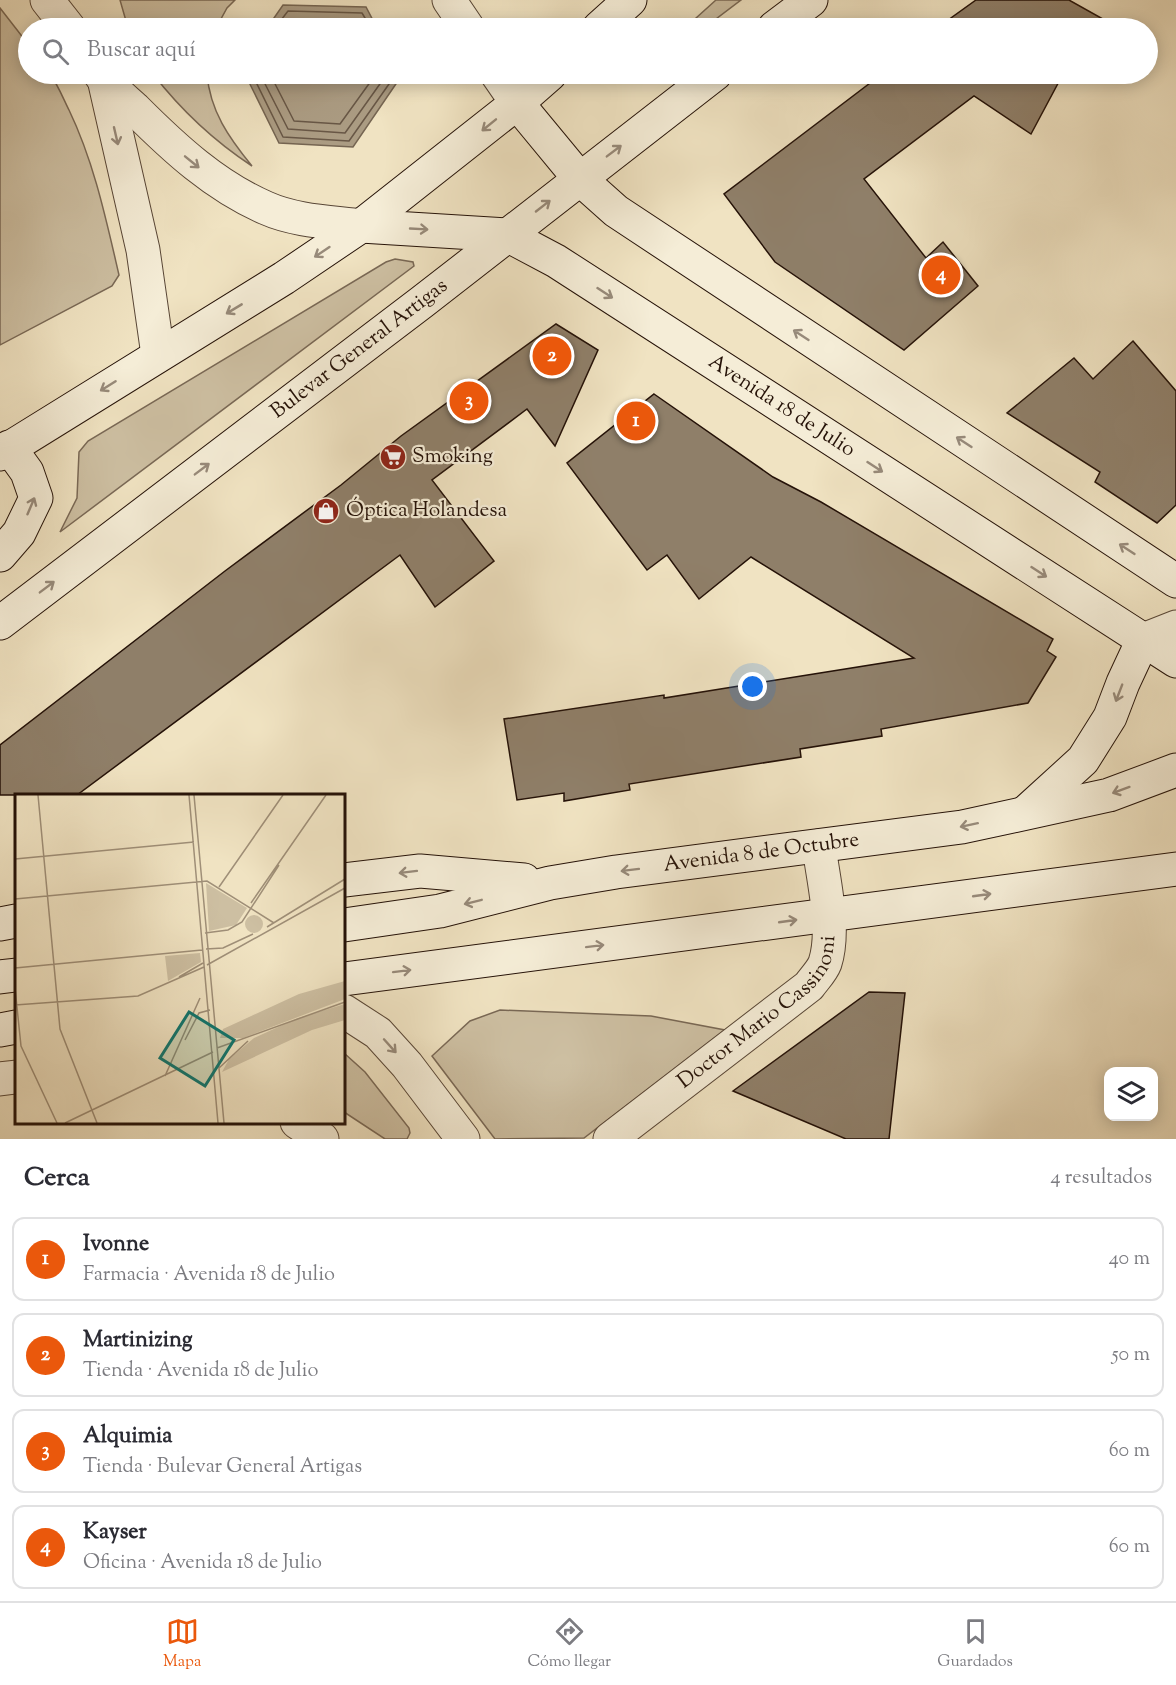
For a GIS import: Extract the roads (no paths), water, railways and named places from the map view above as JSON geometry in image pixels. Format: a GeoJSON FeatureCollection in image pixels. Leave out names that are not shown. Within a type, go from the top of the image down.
{"type":"FeatureCollection","features":[{"type":"Feature","properties":{"kind":"main road"},"geometry":{"type":"LineString","coordinates":[[449,0],[461,18]]}},
{"type":"Feature","properties":{"kind":"main road"},"geometry":{"type":"LineString","coordinates":[[610,18],[630,0]]}},
{"type":"Feature","properties":{"kind":"main road"},"geometry":{"type":"LineString","coordinates":[[787,18],[811,0]]}},
{"type":"Feature","properties":{"kind":"main road"},"geometry":{"type":"LineString","coordinates":[[103,84],[143,250],[158,355]]}},
{"type":"Feature","properties":{"kind":"main road","name":"Avenida 18 de Julio"},"geometry":{"type":"LineString","coordinates":[[109,84],[176,149],[204,171],[267,209],[297,217],[361,226],[507,235],[556,261],[1176,661]]}},
{"type":"Feature","properties":{"kind":"main road"},"geometry":{"type":"LineString","coordinates":[[504,84],[579,178],[616,212],[1176,581]]}},
{"type":"Feature","properties":{"kind":"main road"},"geometry":{"type":"LineString","coordinates":[[0,555],[19,533],[36,498],[27,472],[3,446],[284,278],[361,226],[539,84]]}},
{"type":"Feature","properties":{"kind":"main road","name":"Bulevar General Artigas"},"geometry":{"type":"LineString","coordinates":[[0,622],[403,317],[702,84]]}},
{"type":"Feature","properties":{"kind":"main road"},"geometry":{"type":"LineString","coordinates":[[1026,812],[1083,760],[1110,717],[1143,640],[1176,627]]}},
{"type":"Feature","properties":{"kind":"main road","name":"Avenida 8 de Octubre"},"geometry":{"type":"LineString","coordinates":[[345,925],[440,911],[550,883],[616,872],[962,827],[1109,795],[1176,770]]}},
{"type":"Feature","properties":{"kind":"main road","name":"Doctor Mario Cassinoni"},"geometry":{"type":"LineString","coordinates":[[610,1139],[809,986],[824,965],[829,943],[828,916],[819,846]]}},
{"type":"Feature","properties":{"kind":"main road"},"geometry":{"type":"LineString","coordinates":[[345,979],[1176,869]]}},
{"type":"Feature","properties":{"kind":"main road"},"geometry":{"type":"LineString","coordinates":[[345,880],[420,871],[550,883]]}},
{"type":"Feature","properties":{"kind":"main road"},"geometry":{"type":"LineString","coordinates":[[0,924],[15,921]]}},
{"type":"Feature","properties":{"kind":"main road"},"geometry":{"type":"LineString","coordinates":[[0,977],[15,975]]}},
{"type":"Feature","properties":{"kind":"main road"},"geometry":{"type":"LineString","coordinates":[[345,1012],[378,1033],[407,1065],[463,1139]]}},
{"type":"Feature","properties":{"kind":"main road"},"geometry":{"type":"LineString","coordinates":[[0,1030],[15,1027]]}},
{"type":"Feature","properties":{"kind":"main road"},"geometry":{"type":"LineString","coordinates":[[0,1079],[15,1077]]}},
{"type":"Feature","properties":{"kind":"main road"},"geometry":{"type":"LineString","coordinates":[[300,1124],[322,1139]]}},
{"type":"Feature","properties":{"kind":"water"},"geometry":{"type":"Polygon","coordinates":[[[283,5],[366,7],[372,18],[274,18],[283,5]]]}},
{"type":"Feature","properties":{"kind":"water"},"geometry":{"type":"Polygon","coordinates":[[[250,84],[396,84],[353,147],[279,143],[250,84]]]}},
{"type":"Feature","properties":{"kind":"place","name":"Kayser"},"geometry":{"type":"Point","coordinates":[941,275]}},
{"type":"Feature","properties":{"kind":"place","name":"Martinizing"},"geometry":{"type":"Point","coordinates":[552,356]}},
{"type":"Feature","properties":{"kind":"place","name":"Alquimia"},"geometry":{"type":"Point","coordinates":[469,401]}},
{"type":"Feature","properties":{"kind":"place","name":"Ivonne"},"geometry":{"type":"Point","coordinates":[636,421]}},
{"type":"Feature","properties":{"kind":"place","name":"Smoking"},"geometry":{"type":"Point","coordinates":[393,457]}},
{"type":"Feature","properties":{"kind":"place","name":"Óptica Holandesa"},"geometry":{"type":"Point","coordinates":[326,511]}}]}
